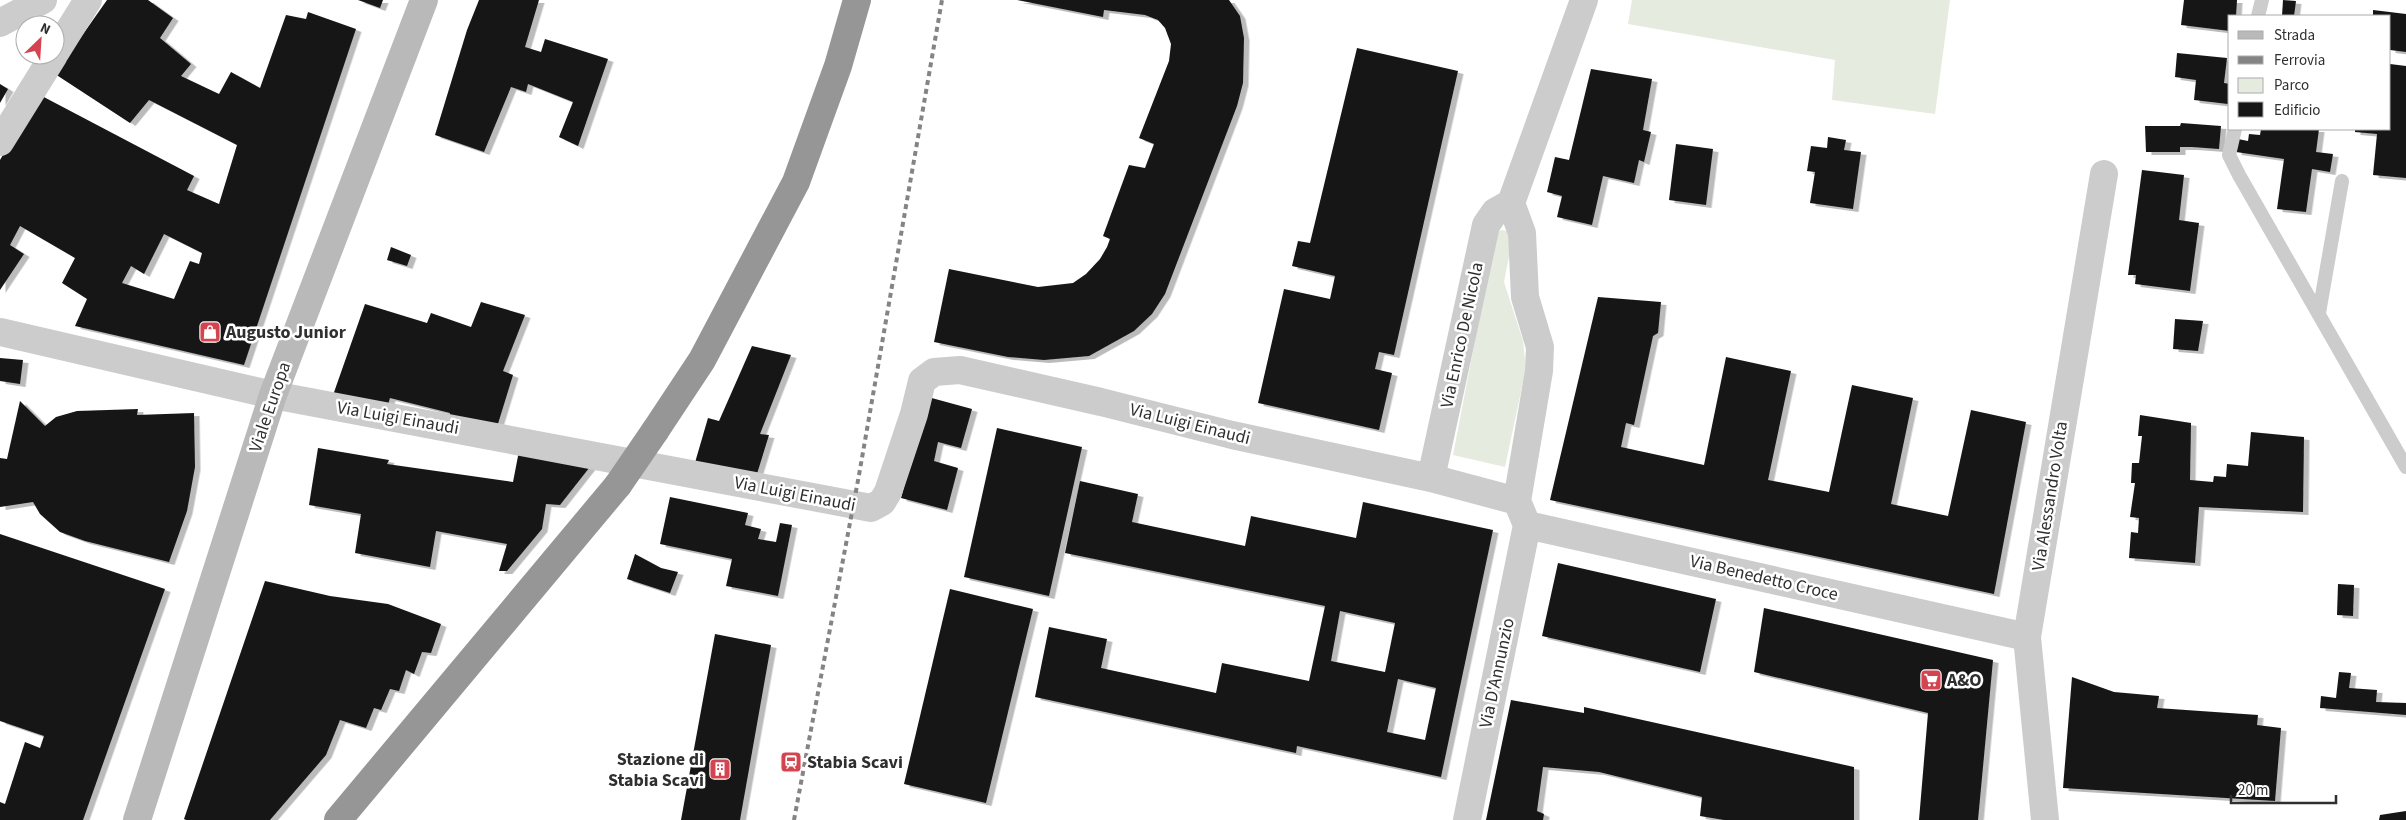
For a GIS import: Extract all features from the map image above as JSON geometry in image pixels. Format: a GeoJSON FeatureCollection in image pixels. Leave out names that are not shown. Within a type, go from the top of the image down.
{"type":"FeatureCollection","features":[{"type":"Feature","properties":{"kind":"highway"},"geometry":{"type":"LineString","coordinates":[[338,820],[618,485],[702,360],[796,182],[838,66],[857,0]]}},
{"type":"Feature","properties":{"kind":"main road","name":"Viale Europa"},"geometry":{"type":"LineString","coordinates":[[136,820],[273,395],[424,0]]}},
{"type":"Feature","properties":{"kind":"street"},"geometry":{"type":"LineString","coordinates":[[0,23],[43,0]]}},
{"type":"Feature","properties":{"kind":"street"},"geometry":{"type":"LineString","coordinates":[[65,37],[88,0]]}},
{"type":"Feature","properties":{"kind":"street"},"geometry":{"type":"LineString","coordinates":[[1522,513],[1539,371],[1540,347],[1525,297],[1522,233],[1510,203],[1584,0]]}},
{"type":"Feature","properties":{"kind":"street"},"geometry":{"type":"LineString","coordinates":[[0,142],[47,65]]}},
{"type":"Feature","properties":{"kind":"street","name":"Via Alessandro Volta"},"geometry":{"type":"LineString","coordinates":[[2045,820],[2027,637],[2104,174]]}},
{"type":"Feature","properties":{"kind":"street","name":"Via Enrico De Nicola"},"geometry":{"type":"LineString","coordinates":[[1431,478],[1486,225],[1495,212],[1510,203]]}},
{"type":"Feature","properties":{"kind":"street"},"geometry":{"type":"LineString","coordinates":[[0,332],[273,395]]}},
{"type":"Feature","properties":{"kind":"street","name":"Via Luigi Einaudi"},"geometry":{"type":"LineString","coordinates":[[273,395],[871,508],[882,502],[888,492],[914,414],[922,381],[934,372],[960,370],[1101,402],[1232,435],[1431,478]]}},
{"type":"Feature","properties":{"kind":"street","name":"Via Benedetto Croce"},"geometry":{"type":"LineString","coordinates":[[1431,478],[1522,513],[2027,637]]}},
{"type":"Feature","properties":{"kind":"street","name":"Via D'Annunzio"},"geometry":{"type":"LineString","coordinates":[[1467,820],[1522,513]]}},
{"type":"Feature","properties":{"kind":"lane"},"geometry":{"type":"LineString","coordinates":[[2258,15],[2262,0]]}},
{"type":"Feature","properties":{"kind":"lane"},"geometry":{"type":"LineString","coordinates":[[2234,130],[2229,155],[2406,467]]}},
{"type":"Feature","properties":{"kind":"lane"},"geometry":{"type":"LineString","coordinates":[[2319,313],[2342,181]]}},
{"type":"Feature","properties":{"kind":"green space"},"geometry":{"type":"Polygon","coordinates":[[[1632,0],[1950,0],[1935,114],[1832,100],[1835,60],[1628,24],[1632,0]]]}},
{"type":"Feature","properties":{"kind":"green space"},"geometry":{"type":"Polygon","coordinates":[[[1501,230],[1510,231],[1513,236],[1504,282],[1523,341],[1526,368],[1505,467],[1453,455],[1496,232],[1501,230]]]}},
{"type":"Feature","properties":{"kind":"building"},"geometry":{"type":"Polygon","coordinates":[[[107,0],[148,0],[173,18],[160,38],[191,64],[181,76],[219,94],[231,72],[260,88],[286,15],[306,19],[308,12],[356,29],[244,365],[75,326],[87,299],[62,283],[75,258],[20,226],[10,245],[24,254],[0,290],[0,160],[38,94],[194,176],[187,190],[219,204],[237,145],[149,100],[130,123],[55,74],[61,65],[65,65],[65,60],[107,0]],[[164,234],[144,274],[131,266],[122,283],[174,299],[190,261],[199,264],[202,253],[164,234]]]}},
{"type":"Feature","properties":{"kind":"building"},"geometry":{"type":"Polygon","coordinates":[[[358,0],[383,0],[380,8],[358,0]]]}},
{"type":"Feature","properties":{"kind":"building"},"geometry":{"type":"Polygon","coordinates":[[[479,0],[539,0],[525,47],[541,52],[545,39],[608,59],[578,146],[559,137],[573,102],[528,84],[526,92],[511,87],[484,152],[435,135],[467,30],[479,0]]]}},
{"type":"Feature","properties":{"kind":"building"},"geometry":{"type":"Polygon","coordinates":[[[1017,0],[1229,0],[1240,16],[1244,38],[1243,83],[1237,106],[1165,294],[1152,314],[1134,331],[1089,356],[1044,360],[1008,357],[934,342],[949,269],[1038,287],[1073,283],[1086,274],[1100,259],[1107,247],[1110,239],[1103,236],[1129,165],[1145,168],[1154,144],[1139,138],[1169,61],[1171,44],[1165,28],[1158,20],[1145,15],[1104,10],[1103,17],[1017,0]]]}},
{"type":"Feature","properties":{"kind":"building"},"geometry":{"type":"Polygon","coordinates":[[[2184,0],[2237,0],[2236,15],[2228,15],[2228,31],[2181,25],[2184,0]]]}},
{"type":"Feature","properties":{"kind":"building"},"geometry":{"type":"Polygon","coordinates":[[[2283,0],[2296,1],[2294,15],[2282,15],[2283,0]]]}},
{"type":"Feature","properties":{"kind":"building"},"geometry":{"type":"Polygon","coordinates":[[[2373,10],[2406,14],[2406,52],[2391,50],[2391,15],[2373,15],[2373,10]]]}},
{"type":"Feature","properties":{"kind":"building"},"geometry":{"type":"Polygon","coordinates":[[[1357,48],[1458,71],[1394,355],[1379,352],[1375,369],[1392,373],[1379,430],[1258,403],[1284,289],[1330,299],[1335,276],[1292,266],[1298,241],[1310,243],[1357,48]]]}},
{"type":"Feature","properties":{"kind":"building"},"geometry":{"type":"Polygon","coordinates":[[[2177,53],[2227,58],[2224,83],[2228,84],[2228,104],[2194,100],[2196,80],[2175,77],[2177,53]]]}},
{"type":"Feature","properties":{"kind":"building"},"geometry":{"type":"Polygon","coordinates":[[[2391,64],[2406,66],[2406,178],[2373,175],[2377,134],[2355,132],[2355,130],[2391,130],[2391,64]]]}},
{"type":"Feature","properties":{"kind":"building"},"geometry":{"type":"Polygon","coordinates":[[[1591,69],[1652,79],[1643,130],[1651,132],[1644,162],[1639,160],[1634,183],[1603,176],[1592,225],[1557,217],[1562,196],[1547,192],[1555,157],[1569,160],[1591,69]]]}},
{"type":"Feature","properties":{"kind":"building"},"geometry":{"type":"Polygon","coordinates":[[[0,84],[8,89],[0,103],[0,84]]]}},
{"type":"Feature","properties":{"kind":"building"},"geometry":{"type":"Polygon","coordinates":[[[2181,123],[2221,126],[2219,149],[2180,147],[2180,152],[2146,152],[2145,126],[2180,126],[2181,123]]]}},
{"type":"Feature","properties":{"kind":"building"},"geometry":{"type":"Polygon","coordinates":[[[2261,130],[2319,130],[2316,152],[2333,154],[2330,172],[2312,169],[2306,212],[2277,209],[2284,159],[2236,152],[2238,139],[2248,141],[2249,134],[2260,135],[2261,130]]]}},
{"type":"Feature","properties":{"kind":"building"},"geometry":{"type":"Polygon","coordinates":[[[1828,137],[1846,140],[1844,150],[1861,152],[1853,209],[1810,203],[1815,172],[1807,171],[1811,146],[1827,148],[1828,137]]]}},
{"type":"Feature","properties":{"kind":"building"},"geometry":{"type":"Polygon","coordinates":[[[1676,144],[1713,149],[1706,205],[1669,200],[1676,144]]]}},
{"type":"Feature","properties":{"kind":"building"},"geometry":{"type":"Polygon","coordinates":[[[2142,170],[2184,175],[2179,220],[2199,223],[2190,291],[2135,284],[2136,275],[2128,275],[2142,170]]]}},
{"type":"Feature","properties":{"kind":"building"},"geometry":{"type":"Polygon","coordinates":[[[391,247],[411,255],[407,266],[387,260],[391,247]]]}},
{"type":"Feature","properties":{"kind":"building"},"geometry":{"type":"Polygon","coordinates":[[[1598,297],[1661,302],[1658,333],[1653,336],[1634,425],[1626,423],[1621,447],[1704,465],[1726,357],[1791,371],[1768,480],[1829,492],[1852,385],[1913,398],[1891,504],[1948,516],[1971,410],[2026,422],[1994,594],[1550,500],[1598,297]]]}},
{"type":"Feature","properties":{"kind":"building"},"geometry":{"type":"Polygon","coordinates":[[[481,302],[525,315],[503,371],[513,375],[497,427],[449,419],[450,413],[390,398],[387,408],[332,398],[365,304],[427,323],[431,313],[471,327],[481,302]]]}},
{"type":"Feature","properties":{"kind":"building"},"geometry":{"type":"Polygon","coordinates":[[[2175,319],[2203,321],[2198,351],[2173,349],[2175,319]]]}},
{"type":"Feature","properties":{"kind":"building"},"geometry":{"type":"Polygon","coordinates":[[[752,346],[791,355],[760,434],[769,435],[756,477],[694,466],[708,418],[719,421],[752,346]]]}},
{"type":"Feature","properties":{"kind":"building"},"geometry":{"type":"Polygon","coordinates":[[[0,358],[23,360],[20,384],[0,381],[0,358]]]}},
{"type":"Feature","properties":{"kind":"building"},"geometry":{"type":"Polygon","coordinates":[[[928,397],[972,409],[961,448],[938,442],[934,461],[958,468],[947,510],[901,498],[928,397]]]}},
{"type":"Feature","properties":{"kind":"building"},"geometry":{"type":"Polygon","coordinates":[[[20,401],[45,426],[56,417],[77,411],[138,409],[137,415],[194,413],[195,467],[187,511],[169,562],[85,541],[60,532],[40,514],[33,502],[0,507],[0,458],[7,459],[20,401]]]}},
{"type":"Feature","properties":{"kind":"building"},"geometry":{"type":"Polygon","coordinates":[[[2140,415],[2191,423],[2190,480],[2213,482],[2214,476],[2226,477],[2227,464],[2248,466],[2251,432],[2304,437],[2303,512],[2199,507],[2195,563],[2129,558],[2131,532],[2138,533],[2139,518],[2130,517],[2135,483],[2131,483],[2132,463],[2139,463],[2142,436],[2138,436],[2140,415]]]}},
{"type":"Feature","properties":{"kind":"building"},"geometry":{"type":"Polygon","coordinates":[[[997,428],[1082,447],[1049,596],[964,577],[997,428]]]}},
{"type":"Feature","properties":{"kind":"building"},"geometry":{"type":"Polygon","coordinates":[[[318,448],[389,460],[387,464],[513,482],[519,451],[593,463],[560,505],[546,504],[542,529],[507,571],[499,571],[507,544],[436,531],[430,567],[355,553],[361,514],[309,505],[318,448]]]}},
{"type":"Feature","properties":{"kind":"building"},"geometry":{"type":"Polygon","coordinates":[[[1080,481],[1138,494],[1132,522],[1245,546],[1251,516],[1356,538],[1363,502],[1493,530],[1441,777],[1297,746],[1296,753],[1035,697],[1049,627],[1107,639],[1101,668],[1216,693],[1222,663],[1309,681],[1325,606],[1065,553],[1080,481]],[[1340,611],[1331,661],[1385,672],[1395,623],[1340,611]],[[1398,679],[1387,732],[1425,740],[1436,688],[1398,679]]]}},
{"type":"Feature","properties":{"kind":"building"},"geometry":{"type":"Polygon","coordinates":[[[670,497],[748,513],[745,525],[761,529],[758,539],[776,542],[780,523],[792,525],[778,596],[726,586],[732,559],[660,544],[670,497]]]}},
{"type":"Feature","properties":{"kind":"building"},"geometry":{"type":"Polygon","coordinates":[[[0,534],[165,589],[83,820],[0,820],[0,802],[5,804],[25,742],[40,748],[44,736],[0,721],[0,534]]]}},
{"type":"Feature","properties":{"kind":"building"},"geometry":{"type":"Polygon","coordinates":[[[635,554],[661,568],[678,572],[670,593],[627,579],[635,554]]]}},
{"type":"Feature","properties":{"kind":"building"},"geometry":{"type":"Polygon","coordinates":[[[1558,563],[1716,599],[1700,672],[1542,636],[1558,563]]]}},
{"type":"Feature","properties":{"kind":"building"},"geometry":{"type":"Polygon","coordinates":[[[265,581],[330,596],[388,604],[441,624],[431,653],[422,652],[414,674],[406,670],[399,691],[390,689],[381,710],[374,708],[366,728],[340,720],[326,755],[270,820],[186,820],[184,819],[265,581]]]}},
{"type":"Feature","properties":{"kind":"building"},"geometry":{"type":"Polygon","coordinates":[[[2338,584],[2354,585],[2353,616],[2337,615],[2338,584]]]}},
{"type":"Feature","properties":{"kind":"building"},"geometry":{"type":"Polygon","coordinates":[[[950,589],[1033,609],[986,803],[904,784],[950,589]]]}},
{"type":"Feature","properties":{"kind":"building"},"geometry":{"type":"Polygon","coordinates":[[[1764,608],[1993,660],[1978,820],[1919,820],[1928,713],[1754,672],[1764,608]]]}},
{"type":"Feature","properties":{"kind":"building","name":"Stazione di Stabia Scavi"},"geometry":{"type":"Polygon","coordinates":[[[715,634],[771,645],[740,820],[681,820],[715,634]]]}},
{"type":"Feature","properties":{"kind":"building"},"geometry":{"type":"Polygon","coordinates":[[[2339,672],[2351,673],[2349,688],[2377,690],[2376,702],[2406,703],[2406,715],[2320,708],[2321,696],[2336,698],[2339,672]]]}},
{"type":"Feature","properties":{"kind":"building"},"geometry":{"type":"Polygon","coordinates":[[[2072,677],[2114,692],[2159,696],[2157,708],[2258,715],[2257,725],[2281,728],[2275,801],[2063,788],[2072,677]]]}},
{"type":"Feature","properties":{"kind":"building"},"geometry":{"type":"Polygon","coordinates":[[[1511,700],[1584,713],[1584,707],[1854,767],[1854,820],[1724,820],[1700,816],[1702,797],[1599,772],[1543,767],[1537,811],[1544,814],[1543,820],[1486,820],[1511,700]]]}},
{"type":"Feature","properties":{"kind":"building"},"geometry":{"type":"Polygon","coordinates":[[[2406,811],[2406,820],[2379,820],[2380,815],[2406,811]]]}},
{"type":"Feature","properties":{"kind":"railway"},"geometry":{"type":"LineString","coordinates":[[794,820],[859,475],[942,0]]}},
{"type":"Feature","properties":{"kind":"place","name":"Augusto Junior"},"geometry":{"type":"Point","coordinates":[210,332]}},
{"type":"Feature","properties":{"kind":"place","name":"A&O"},"geometry":{"type":"Point","coordinates":[1931,680]}},
{"type":"Feature","properties":{"kind":"place","name":"Stabia Scavi"},"geometry":{"type":"Point","coordinates":[791,762]}},
{"type":"Feature","properties":{"kind":"place","name":"Stazione di Stabia Scavi"},"geometry":{"type":"Point","coordinates":[720,769]}}]}
